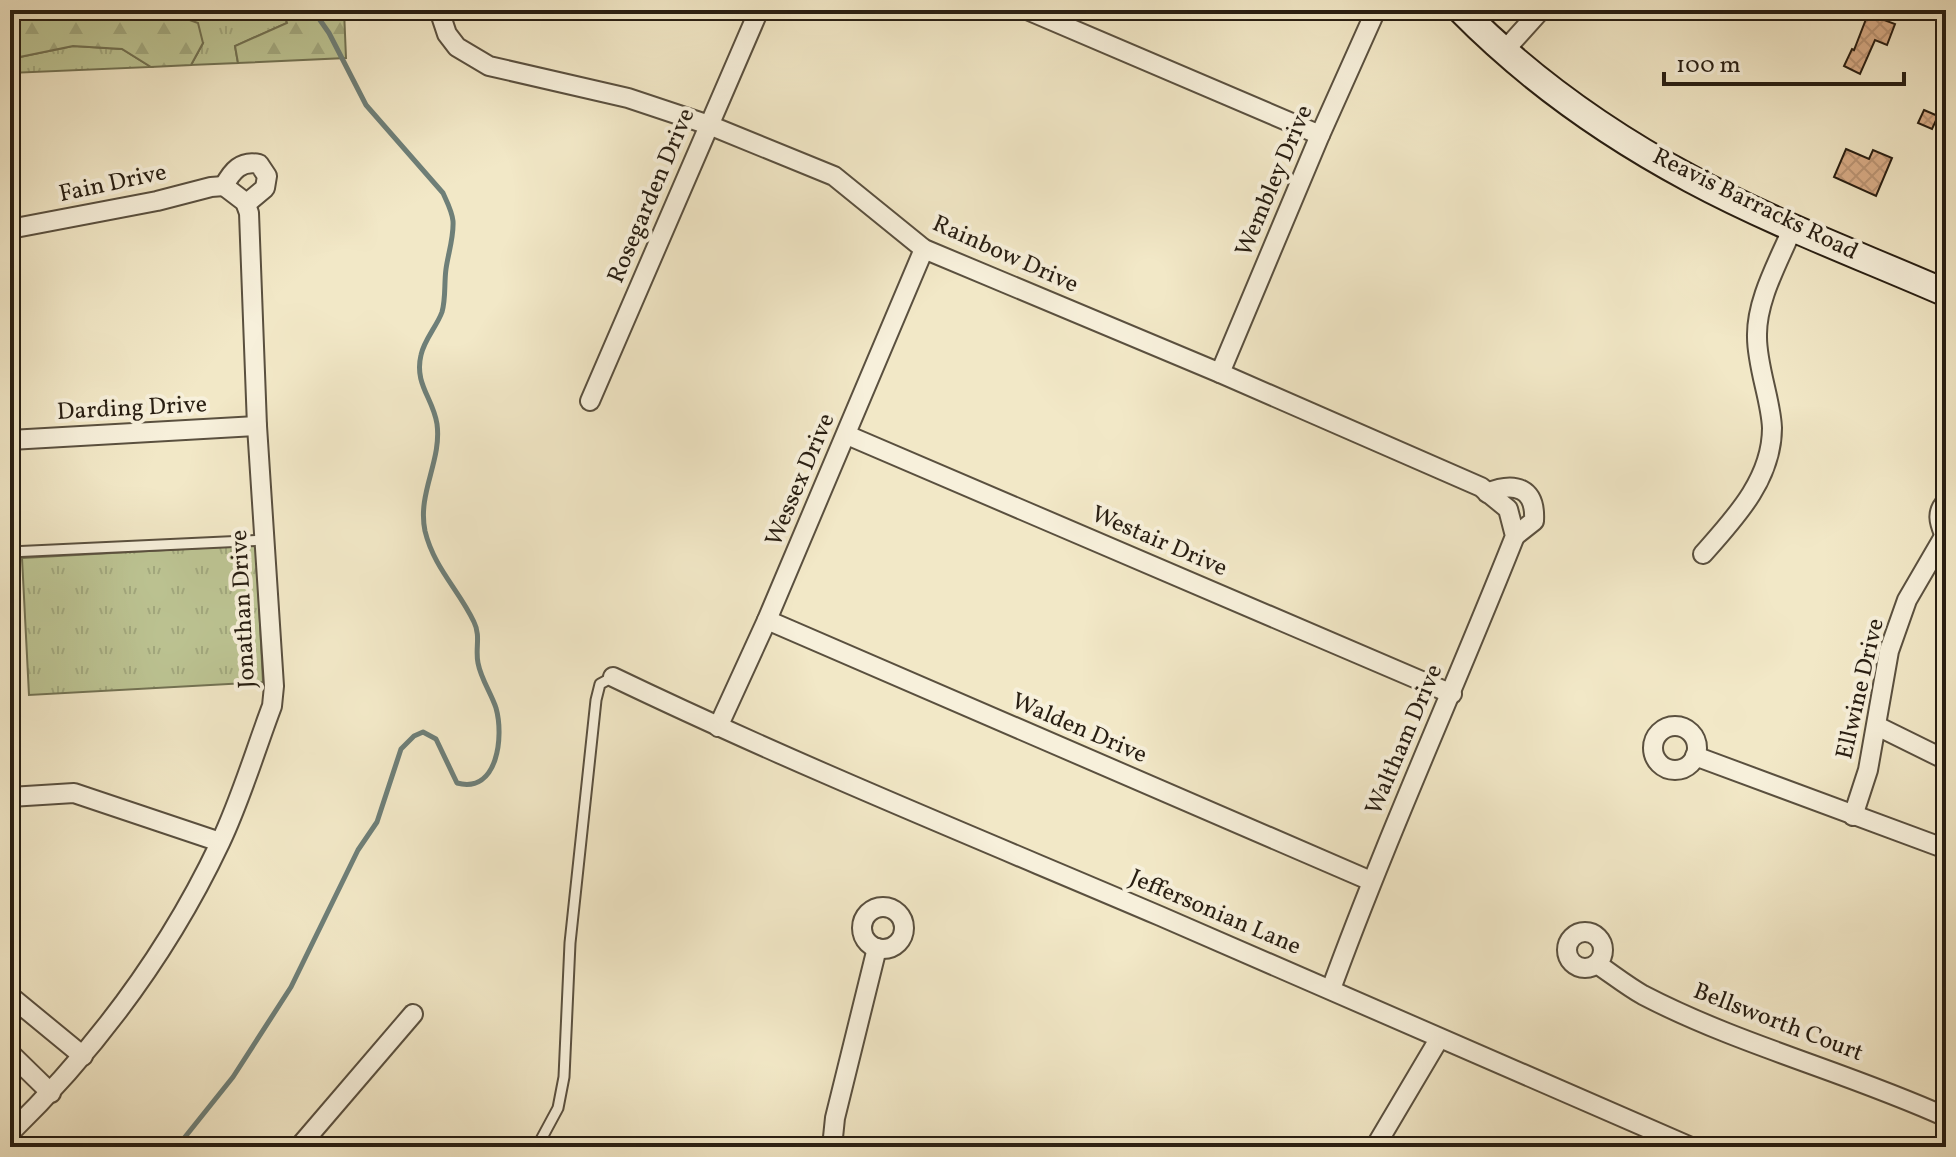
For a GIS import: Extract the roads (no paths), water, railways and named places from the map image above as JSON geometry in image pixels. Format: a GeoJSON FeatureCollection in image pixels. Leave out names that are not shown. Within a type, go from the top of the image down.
{"type":"FeatureCollection","features":[{"type":"Feature","properties":{"kind":"main road","name":"Reavis Barracks Road"},"geometry":{"type":"LineString","coordinates":[[1461,10],[1504,51],[1573,105],[1644,152],[1732,200],[1946,293]]}},
{"type":"Feature","properties":{"kind":"street","name":"Rainbow Drive"},"geometry":{"type":"LineString","coordinates":[[439,10],[447,34],[457,47],[489,66],[628,98],[709,125],[834,176],[924,249],[1481,487],[1487,493],[1508,509],[1515,536],[1534,521],[1529,497],[1517,487],[1500,487],[1487,493]]}},
{"type":"Feature","properties":{"kind":"street","name":"Rosegarden Drive"},"geometry":{"type":"LineString","coordinates":[[590,401],[759,10]]}},
{"type":"Feature","properties":{"kind":"street"},"geometry":{"type":"LineString","coordinates":[[1027,10],[1320,135]]}},
{"type":"Feature","properties":{"kind":"street","name":"Wembley Drive"},"geometry":{"type":"LineString","coordinates":[[1220,373],[1376,10]]}},
{"type":"Feature","properties":{"kind":"street"},"geometry":{"type":"LineString","coordinates":[[1504,51],[1541,10]]}},
{"type":"Feature","properties":{"kind":"street"},"geometry":{"type":"LineString","coordinates":[[251,162],[259,164],[267,176],[265,188],[246,204],[224,186],[238,166],[251,162]]}},
{"type":"Feature","properties":{"kind":"street","name":"Fain Drive"},"geometry":{"type":"LineString","coordinates":[[10,229],[224,186]]}},
{"type":"Feature","properties":{"kind":"street","name":"Jonathan Drive"},"geometry":{"type":"LineString","coordinates":[[10,1133],[51,1093],[119,1014],[161,949],[220,842],[272,706],[274,686],[257,426],[249,213],[246,204]]}},
{"type":"Feature","properties":{"kind":"street"},"geometry":{"type":"LineString","coordinates":[[1703,554],[1739,514],[1765,464],[1772,428],[1761,373],[1758,324],[1764,298],[1793,227]]}},
{"type":"Feature","properties":{"kind":"street","name":"Wessex Drive"},"geometry":{"type":"LineString","coordinates":[[718,727],[847,435],[924,249]]}},
{"type":"Feature","properties":{"kind":"street","name":"Darding Drive"},"geometry":{"type":"LineString","coordinates":[[10,440],[257,426]]}},
{"type":"Feature","properties":{"kind":"street","name":"Westair Drive"},"geometry":{"type":"LineString","coordinates":[[847,435],[1452,694]]}},
{"type":"Feature","properties":{"kind":"street","name":"Ellwine Drive"},"geometry":{"type":"LineString","coordinates":[[1853,816],[1868,770],[1889,651],[1907,600],[1945,533],[1939,517],[1946,502]]}},
{"type":"Feature","properties":{"kind":"street","name":"Waltham Drive"},"geometry":{"type":"LineString","coordinates":[[1331,989],[1371,881],[1452,694],[1515,536]]}},
{"type":"Feature","properties":{"kind":"street","name":"Walden Drive"},"geometry":{"type":"LineString","coordinates":[[767,620],[1371,881]]}},
{"type":"Feature","properties":{"kind":"street","name":"Jeffersonian Lane"},"geometry":{"type":"LineString","coordinates":[[613,677],[718,727],[1691,1147]]}},
{"type":"Feature","properties":{"kind":"street"},"geometry":{"type":"LineString","coordinates":[[1877,726],[1946,760]]}},
{"type":"Feature","properties":{"kind":"street"},"geometry":{"type":"LineString","coordinates":[[1695,756],[1946,849]]}},
{"type":"Feature","properties":{"kind":"street"},"geometry":{"type":"LineString","coordinates":[[10,797],[74,793],[220,842]]}},
{"type":"Feature","properties":{"kind":"street"},"geometry":{"type":"LineString","coordinates":[[832,1147],[835,1118],[877,948]]}},
{"type":"Feature","properties":{"kind":"street","name":"Bellsworth Court"},"geometry":{"type":"LineString","coordinates":[[1597,964],[1642,994],[1684,1013],[1946,1117]]}},
{"type":"Feature","properties":{"kind":"street"},"geometry":{"type":"LineString","coordinates":[[10,996],[83,1056]]}},
{"type":"Feature","properties":{"kind":"street"},"geometry":{"type":"LineString","coordinates":[[299,1147],[413,1014]]}},
{"type":"Feature","properties":{"kind":"street"},"geometry":{"type":"LineString","coordinates":[[1375,1147],[1439,1039]]}},
{"type":"Feature","properties":{"kind":"street"},"geometry":{"type":"LineString","coordinates":[[10,1053],[51,1093]]}},
{"type":"Feature","properties":{"kind":"lane"},"geometry":{"type":"LineString","coordinates":[[10,552],[265,540]]}},
{"type":"Feature","properties":{"kind":"lane"},"geometry":{"type":"LineString","coordinates":[[537,1147],[558,1108],[564,1077],[570,943],[596,700],[600,684],[613,677]]}},
{"type":"Feature","properties":{"kind":"waterway"},"geometry":{"type":"LineString","coordinates":[[177,1147],[233,1077],[291,987],[358,850],[377,822],[401,749],[423,732],[436,739],[457,783],[471,784],[482,780],[489,771],[498,747],[496,708],[478,663],[476,627],[434,556],[423,517],[438,438],[435,415],[422,383],[420,365],[423,349],[443,307],[453,233],[452,214],[443,193],[366,105],[329,33],[313,10]]}}]}
